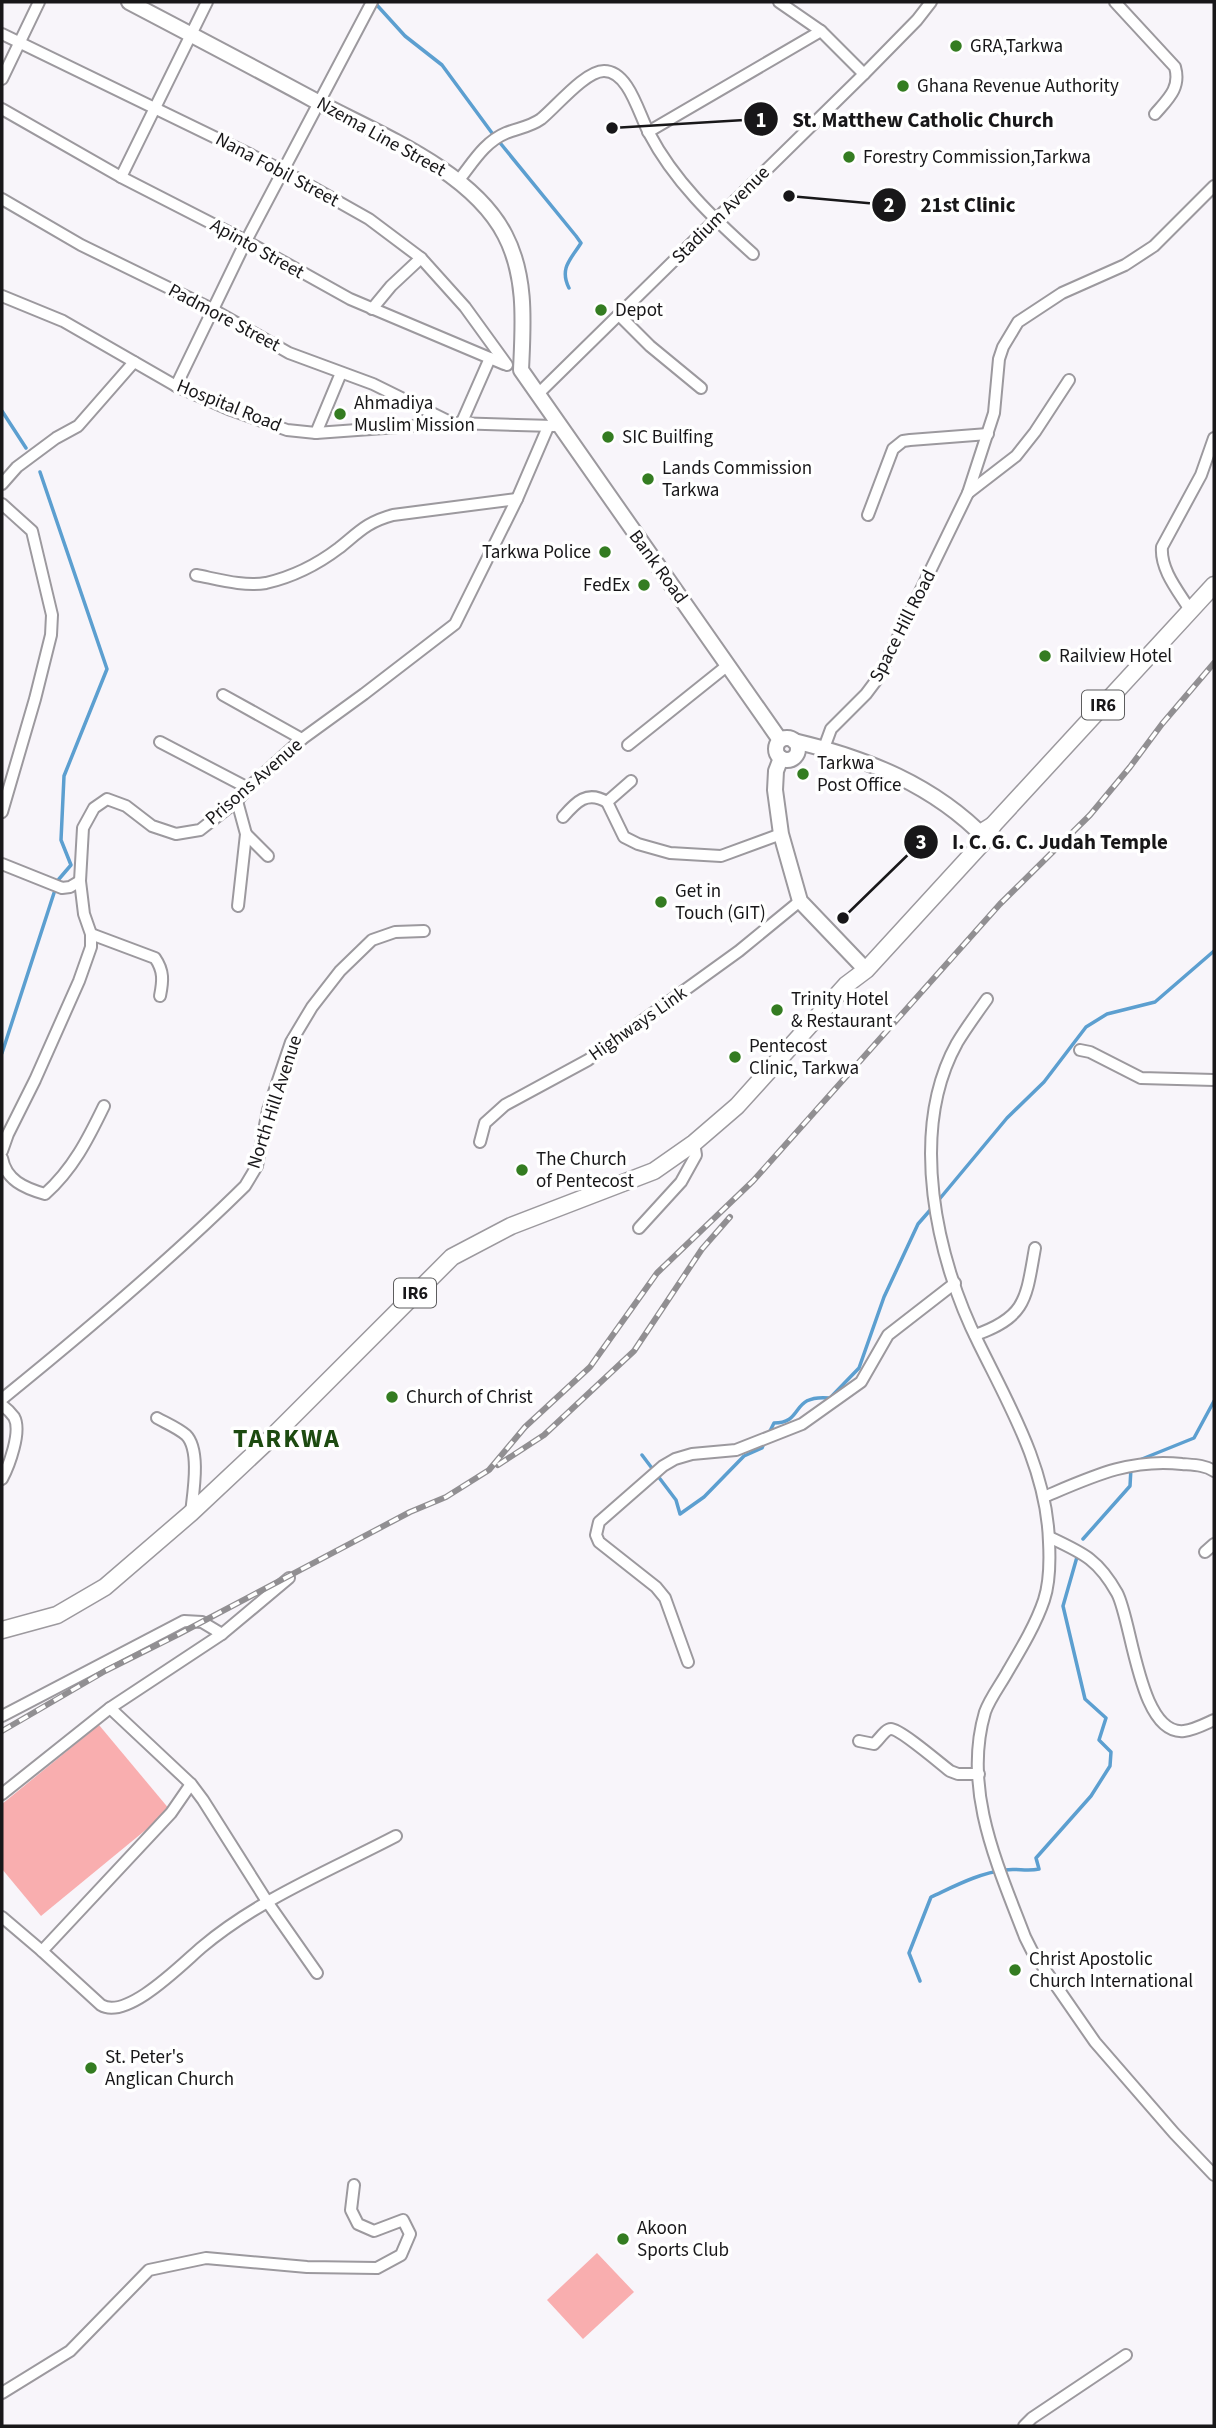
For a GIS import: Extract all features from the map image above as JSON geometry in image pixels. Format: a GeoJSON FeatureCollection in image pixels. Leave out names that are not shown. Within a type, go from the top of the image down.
{"type":"FeatureCollection","features":[{"type":"Feature","properties":{"kind":"main road","name":"IR6"},"geometry":{"type":"LineString","coordinates":[[2,1630],[57,1615],[105,1587],[191,1513],[272,1437],[452,1257],[511,1226],[654,1171],[694,1143],[737,1106],[862,966],[1214,585]]}},
{"type":"Feature","properties":{"kind":"street"},"geometry":{"type":"LineString","coordinates":[[2,79],[39,2]]}},
{"type":"Feature","properties":{"kind":"street","name":"Nzema Line Street"},"geometry":{"type":"LineString","coordinates":[[129,2],[398,145],[458,181],[495,219],[517,261],[523,309],[521,370]]}},
{"type":"Feature","properties":{"kind":"street"},"geometry":{"type":"LineString","coordinates":[[121,177],[207,2]]}},
{"type":"Feature","properties":{"kind":"street"},"geometry":{"type":"LineString","coordinates":[[176,386],[246,241],[372,2]]}},
{"type":"Feature","properties":{"kind":"street"},"geometry":{"type":"LineString","coordinates":[[779,2],[821,32],[864,74]]}},
{"type":"Feature","properties":{"kind":"street","name":"Stadium Avenue"},"geometry":{"type":"LineString","coordinates":[[538,394],[864,74],[931,2]]}},
{"type":"Feature","properties":{"kind":"street"},"geometry":{"type":"LineString","coordinates":[[1115,2],[1175,67],[1178,77],[1176,87],[1155,114]]}},
{"type":"Feature","properties":{"kind":"street"},"geometry":{"type":"LineString","coordinates":[[648,132],[821,32]]}},
{"type":"Feature","properties":{"kind":"street","name":"Nana Fobil Street"},"geometry":{"type":"LineString","coordinates":[[2,34],[284,171],[369,219],[421,258],[465,307],[507,365]]}},
{"type":"Feature","properties":{"kind":"street"},"geometry":{"type":"LineString","coordinates":[[458,181],[485,146],[537,121],[580,83],[606,71],[616,74],[625,84],[648,132],[673,172],[753,254]]}},
{"type":"Feature","properties":{"kind":"street","name":"Apinto Street"},"geometry":{"type":"LineString","coordinates":[[2,109],[121,177],[246,241],[349,299],[521,370]]}},
{"type":"Feature","properties":{"kind":"street","name":"Space Hill Road"},"geometry":{"type":"LineString","coordinates":[[824,748],[831,729],[878,678],[968,494],[994,413],[999,359],[1018,323],[1062,293],[1137,259],[1154,246],[1214,186]]}},
{"type":"Feature","properties":{"kind":"street","name":"Padmore Street"},"geometry":{"type":"LineString","coordinates":[[2,199],[81,244],[212,309],[289,353],[373,384],[457,423]]}},
{"type":"Feature","properties":{"kind":"street"},"geometry":{"type":"LineString","coordinates":[[372,309],[391,286],[421,258]]}},
{"type":"Feature","properties":{"kind":"street","name":"Hospital Road"},"geometry":{"type":"LineString","coordinates":[[2,296],[63,321],[176,386],[287,430],[316,433],[457,423],[554,426]]}},
{"type":"Feature","properties":{"kind":"street"},"geometry":{"type":"LineString","coordinates":[[619,315],[650,346],[701,388]]}},
{"type":"Feature","properties":{"kind":"street"},"geometry":{"type":"LineString","coordinates":[[457,423],[489,358]]}},
{"type":"Feature","properties":{"kind":"street"},"geometry":{"type":"LineString","coordinates":[[2,484],[17,467],[56,438],[78,426],[134,362]]}},
{"type":"Feature","properties":{"kind":"street"},"geometry":{"type":"LineString","coordinates":[[521,370],[538,394]]}},
{"type":"Feature","properties":{"kind":"street"},"geometry":{"type":"LineString","coordinates":[[316,433],[341,373]]}},
{"type":"Feature","properties":{"kind":"street"},"geometry":{"type":"LineString","coordinates":[[968,494],[1016,456],[1069,380]]}},
{"type":"Feature","properties":{"kind":"street","name":"Bank Road"},"geometry":{"type":"LineString","coordinates":[[538,394],[554,426],[728,665],[787,740]]}},
{"type":"Feature","properties":{"kind":"street","name":"Prisons Avenue"},"geometry":{"type":"LineString","coordinates":[[2,1151],[79,981],[91,947],[91,934],[83,914],[80,881],[83,828],[94,808],[107,799],[126,806],[152,825],[176,834],[200,830],[237,801],[302,739],[455,624],[554,426]]}},
{"type":"Feature","properties":{"kind":"street"},"geometry":{"type":"LineString","coordinates":[[868,515],[891,453],[903,441],[988,434]]}},
{"type":"Feature","properties":{"kind":"street"},"geometry":{"type":"LineString","coordinates":[[1190,610],[1164,567],[1162,547],[1201,475],[1214,438]]}},
{"type":"Feature","properties":{"kind":"street"},"geometry":{"type":"LineString","coordinates":[[196,575],[227,581],[264,583],[292,575],[316,563],[375,520],[393,515],[517,499]]}},
{"type":"Feature","properties":{"kind":"street"},"geometry":{"type":"LineString","coordinates":[[2,504],[32,531],[46,586],[52,624],[35,699],[2,812]]}},
{"type":"Feature","properties":{"kind":"street"},"geometry":{"type":"LineString","coordinates":[[628,745],[728,665]]}},
{"type":"Feature","properties":{"kind":"street"},"geometry":{"type":"LineString","coordinates":[[223,695],[302,739]]}},
{"type":"Feature","properties":{"kind":"street"},"geometry":{"type":"LineString","coordinates":[[787,740],[824,748],[875,765],[919,787],[986,832]]}},
{"type":"Feature","properties":{"kind":"street"},"geometry":{"type":"LineString","coordinates":[[787,740],[798,748],[796,756],[789,760],[781,758],[776,771],[775,790],[781,834],[800,901],[862,966]]}},
{"type":"Feature","properties":{"kind":"street"},"geometry":{"type":"LineString","coordinates":[[160,742],[248,788]]}},
{"type":"Feature","properties":{"kind":"street"},"geometry":{"type":"LineString","coordinates":[[607,802],[631,780]]}},
{"type":"Feature","properties":{"kind":"street"},"geometry":{"type":"LineString","coordinates":[[563,817],[581,798],[592,796],[607,802],[624,837],[670,853],[721,856],[781,834]]}},
{"type":"Feature","properties":{"kind":"street"},"geometry":{"type":"LineString","coordinates":[[237,801],[246,834],[237,906]]}},
{"type":"Feature","properties":{"kind":"street"},"geometry":{"type":"LineString","coordinates":[[246,834],[268,856]]}},
{"type":"Feature","properties":{"kind":"street"},"geometry":{"type":"LineString","coordinates":[[2,864],[62,888],[80,881]]}},
{"type":"Feature","properties":{"kind":"street","name":"Highways Link"},"geometry":{"type":"LineString","coordinates":[[480,1142],[485,1123],[505,1105],[588,1060],[739,951],[800,901]]}},
{"type":"Feature","properties":{"kind":"street","name":"North Hill Avenue"},"geometry":{"type":"LineString","coordinates":[[2,1479],[12,1454],[17,1429],[15,1419],[2,1402],[71,1341],[108,1314],[245,1186],[257,1166],[268,1110],[291,1042],[312,1007],[340,971],[372,940],[395,932],[424,931]]}},
{"type":"Feature","properties":{"kind":"street"},"geometry":{"type":"LineString","coordinates":[[91,934],[155,958],[161,967],[163,979],[160,996]]}},
{"type":"Feature","properties":{"kind":"street"},"geometry":{"type":"LineString","coordinates":[[987,999],[957,1043],[941,1084],[932,1129],[936,1217],[955,1283],[975,1335],[1020,1428],[1044,1497],[1049,1537],[1049,1567],[1043,1602],[986,1711],[978,1756],[986,1830],[1028,1944],[1095,2042],[1214,2175]]}},
{"type":"Feature","properties":{"kind":"street"},"geometry":{"type":"LineString","coordinates":[[1080,1050],[1090,1052],[1141,1077],[1214,1080]]}},
{"type":"Feature","properties":{"kind":"street"},"geometry":{"type":"LineString","coordinates":[[2,1158],[4,1170],[26,1189],[45,1194],[64,1177],[77,1158],[104,1106]]}},
{"type":"Feature","properties":{"kind":"street"},"geometry":{"type":"LineString","coordinates":[[639,1228],[681,1182],[696,1154],[694,1143]]}},
{"type":"Feature","properties":{"kind":"street"},"geometry":{"type":"LineString","coordinates":[[975,1335],[1008,1320],[1023,1302],[1035,1248]]}},
{"type":"Feature","properties":{"kind":"street"},"geometry":{"type":"LineString","coordinates":[[688,1661],[665,1598],[656,1587],[598,1542],[596,1535],[600,1522],[663,1466],[675,1459],[692,1454],[736,1450],[802,1424],[861,1382],[888,1335],[955,1283]]}},
{"type":"Feature","properties":{"kind":"street"},"geometry":{"type":"LineString","coordinates":[[157,1418],[186,1435],[192,1444],[195,1465],[191,1513]]}},
{"type":"Feature","properties":{"kind":"street"},"geometry":{"type":"LineString","coordinates":[[1044,1497],[1110,1469],[1162,1462],[1208,1467],[1214,1471]]}},
{"type":"Feature","properties":{"kind":"street"},"geometry":{"type":"LineString","coordinates":[[1049,1537],[1086,1554],[1098,1564],[1118,1594],[1139,1676],[1155,1712],[1167,1726],[1182,1731],[1214,1720]]}},
{"type":"Feature","properties":{"kind":"street"},"geometry":{"type":"LineString","coordinates":[[2,1794],[110,1708],[222,1634],[289,1578]]}},
{"type":"Feature","properties":{"kind":"street"},"geometry":{"type":"LineString","coordinates":[[2,1716],[184,1621],[202,1622],[222,1634]]}},
{"type":"Feature","properties":{"kind":"street"},"geometry":{"type":"LineString","coordinates":[[110,1708],[191,1784],[317,1973]]}},
{"type":"Feature","properties":{"kind":"street"},"geometry":{"type":"LineString","coordinates":[[859,1741],[874,1744],[891,1729],[950,1771],[958,1774],[979,1774]]}},
{"type":"Feature","properties":{"kind":"street"},"geometry":{"type":"LineString","coordinates":[[42,1951],[171,1814],[191,1784]]}},
{"type":"Feature","properties":{"kind":"street"},"geometry":{"type":"LineString","coordinates":[[2,1917],[101,2006],[106,2009],[120,2007],[162,1983],[225,1927],[396,1836]]}},
{"type":"Feature","properties":{"kind":"street"},"geometry":{"type":"LineString","coordinates":[[2,2392],[70,2351],[149,2270],[206,2259],[307,2267],[377,2268],[401,2255],[410,2234],[403,2220],[374,2231],[358,2224],[351,2210],[354,2185]]}},
{"type":"Feature","properties":{"kind":"street"},"geometry":{"type":"LineString","coordinates":[[1024,2426],[1126,2355]]}},
{"type":"Feature","properties":{"kind":"shaded area"},"geometry":{"type":"Polygon","coordinates":[[[99,1725],[170,1810],[41,1916],[2,1869],[2,1804],[99,1725]]]}},
{"type":"Feature","properties":{"kind":"shaded area"},"geometry":{"type":"Polygon","coordinates":[[[597,2253],[634,2292],[583,2339],[547,2300],[597,2253]]]}},
{"type":"Feature","properties":{"kind":"waterway"},"geometry":{"type":"LineString","coordinates":[[375,3],[405,36],[442,65],[492,133],[581,243],[566,269],[569,288]]}},
{"type":"Feature","properties":{"kind":"waterway"},"geometry":{"type":"LineString","coordinates":[[2,411],[26,448]]}},
{"type":"Feature","properties":{"kind":"waterway"},"geometry":{"type":"LineString","coordinates":[[40,472],[107,669],[64,776],[61,840],[71,865],[59,879]]}},
{"type":"Feature","properties":{"kind":"waterway"},"geometry":{"type":"LineString","coordinates":[[2,1053],[54,893]]}},
{"type":"Feature","properties":{"kind":"waterway"},"geometry":{"type":"LineString","coordinates":[[937,1202],[1007,1118],[1044,1082],[1086,1027],[1107,1014],[1155,1002],[1214,951]]}},
{"type":"Feature","properties":{"kind":"waterway"},"geometry":{"type":"LineString","coordinates":[[769,1433],[774,1423],[790,1419],[808,1400],[830,1398],[859,1368],[884,1297],[918,1224],[932,1208]]}},
{"type":"Feature","properties":{"kind":"waterway"},"geometry":{"type":"LineString","coordinates":[[1137,1461],[1194,1438],[1214,1401]]}},
{"type":"Feature","properties":{"kind":"waterway"},"geometry":{"type":"LineString","coordinates":[[642,1455],[676,1500],[680,1514],[704,1497],[744,1456],[762,1448],[764,1443]]}},
{"type":"Feature","properties":{"kind":"waterway"},"geometry":{"type":"LineString","coordinates":[[1083,1539],[1130,1486],[1131,1468]]}},
{"type":"Feature","properties":{"kind":"waterway"},"geometry":{"type":"LineString","coordinates":[[920,1981],[909,1953],[931,1897],[986,1874],[1039,1869],[1036,1858],[1091,1796],[1110,1766],[1111,1752],[1099,1740],[1106,1718],[1085,1699],[1063,1606],[1077,1557]]}},
{"type":"Feature","properties":{"kind":"railway"},"geometry":{"type":"LineString","coordinates":[[2,1731],[105,1671],[410,1512],[446,1497],[489,1470],[525,1427],[590,1367],[657,1273],[753,1181],[1000,904],[1090,815],[1214,663]]}},
{"type":"Feature","properties":{"kind":"railway"},"geometry":{"type":"LineString","coordinates":[[498,1465],[544,1435],[634,1351],[702,1249],[730,1217]]}},
{"type":"Feature","properties":{"kind":"place","name":"GRA,Tarkwa"},"geometry":{"type":"Point","coordinates":[956,46]}},
{"type":"Feature","properties":{"kind":"place","name":"Ghana Revenue Authority"},"geometry":{"type":"Point","coordinates":[903,86]}},
{"type":"Feature","properties":{"kind":"place","name":"St. Matthew Catholic Church"},"geometry":{"type":"Point","coordinates":[612,128]}},
{"type":"Feature","properties":{"kind":"place","name":"Forestry Commission,Tarkwa"},"geometry":{"type":"Point","coordinates":[849,157]}},
{"type":"Feature","properties":{"kind":"place","name":"21st Clinic"},"geometry":{"type":"Point","coordinates":[789,196]}},
{"type":"Feature","properties":{"kind":"place","name":"Depot"},"geometry":{"type":"Point","coordinates":[601,310]}},
{"type":"Feature","properties":{"kind":"place","name":"Ahmadiya Muslim Mission"},"geometry":{"type":"Point","coordinates":[340,414]}},
{"type":"Feature","properties":{"kind":"place","name":"SIC Builfing"},"geometry":{"type":"Point","coordinates":[608,437]}},
{"type":"Feature","properties":{"kind":"place","name":"Lands Commission Tarkwa"},"geometry":{"type":"Point","coordinates":[648,479]}},
{"type":"Feature","properties":{"kind":"place","name":"Tarkwa Police"},"geometry":{"type":"Point","coordinates":[605,552]}},
{"type":"Feature","properties":{"kind":"place","name":"FedEx"},"geometry":{"type":"Point","coordinates":[644,585]}},
{"type":"Feature","properties":{"kind":"place","name":"Railview Hotel"},"geometry":{"type":"Point","coordinates":[1045,656]}},
{"type":"Feature","properties":{"kind":"place","name":"Tarkwa Post Office"},"geometry":{"type":"Point","coordinates":[803,774]}},
{"type":"Feature","properties":{"kind":"place","name":"Get in Touch (GIT)"},"geometry":{"type":"Point","coordinates":[661,902]}},
{"type":"Feature","properties":{"kind":"place","name":"I. C. G. C. Judah Temple"},"geometry":{"type":"Point","coordinates":[843,918]}},
{"type":"Feature","properties":{"kind":"place","name":"Trinity Hotel & Restaurant"},"geometry":{"type":"Point","coordinates":[777,1010]}},
{"type":"Feature","properties":{"kind":"place","name":"Pentecost Clinic, Tarkwa"},"geometry":{"type":"Point","coordinates":[735,1057]}},
{"type":"Feature","properties":{"kind":"place","name":"The Church of Pentecost"},"geometry":{"type":"Point","coordinates":[522,1170]}},
{"type":"Feature","properties":{"kind":"place","name":"Church of Christ"},"geometry":{"type":"Point","coordinates":[392,1397]}},
{"type":"Feature","properties":{"kind":"place","name":"Christ Apostolic Church International"},"geometry":{"type":"Point","coordinates":[1015,1970]}},
{"type":"Feature","properties":{"kind":"place","name":"St. Peter's Anglican Church"},"geometry":{"type":"Point","coordinates":[91,2068]}},
{"type":"Feature","properties":{"kind":"place","name":"Akoon Sports Club"},"geometry":{"type":"Point","coordinates":[623,2239]}},
{"type":"Feature","properties":{"kind":"district","name":"TARKWA"},"geometry":{"type":"Point","coordinates":[287,1438]}}]}
